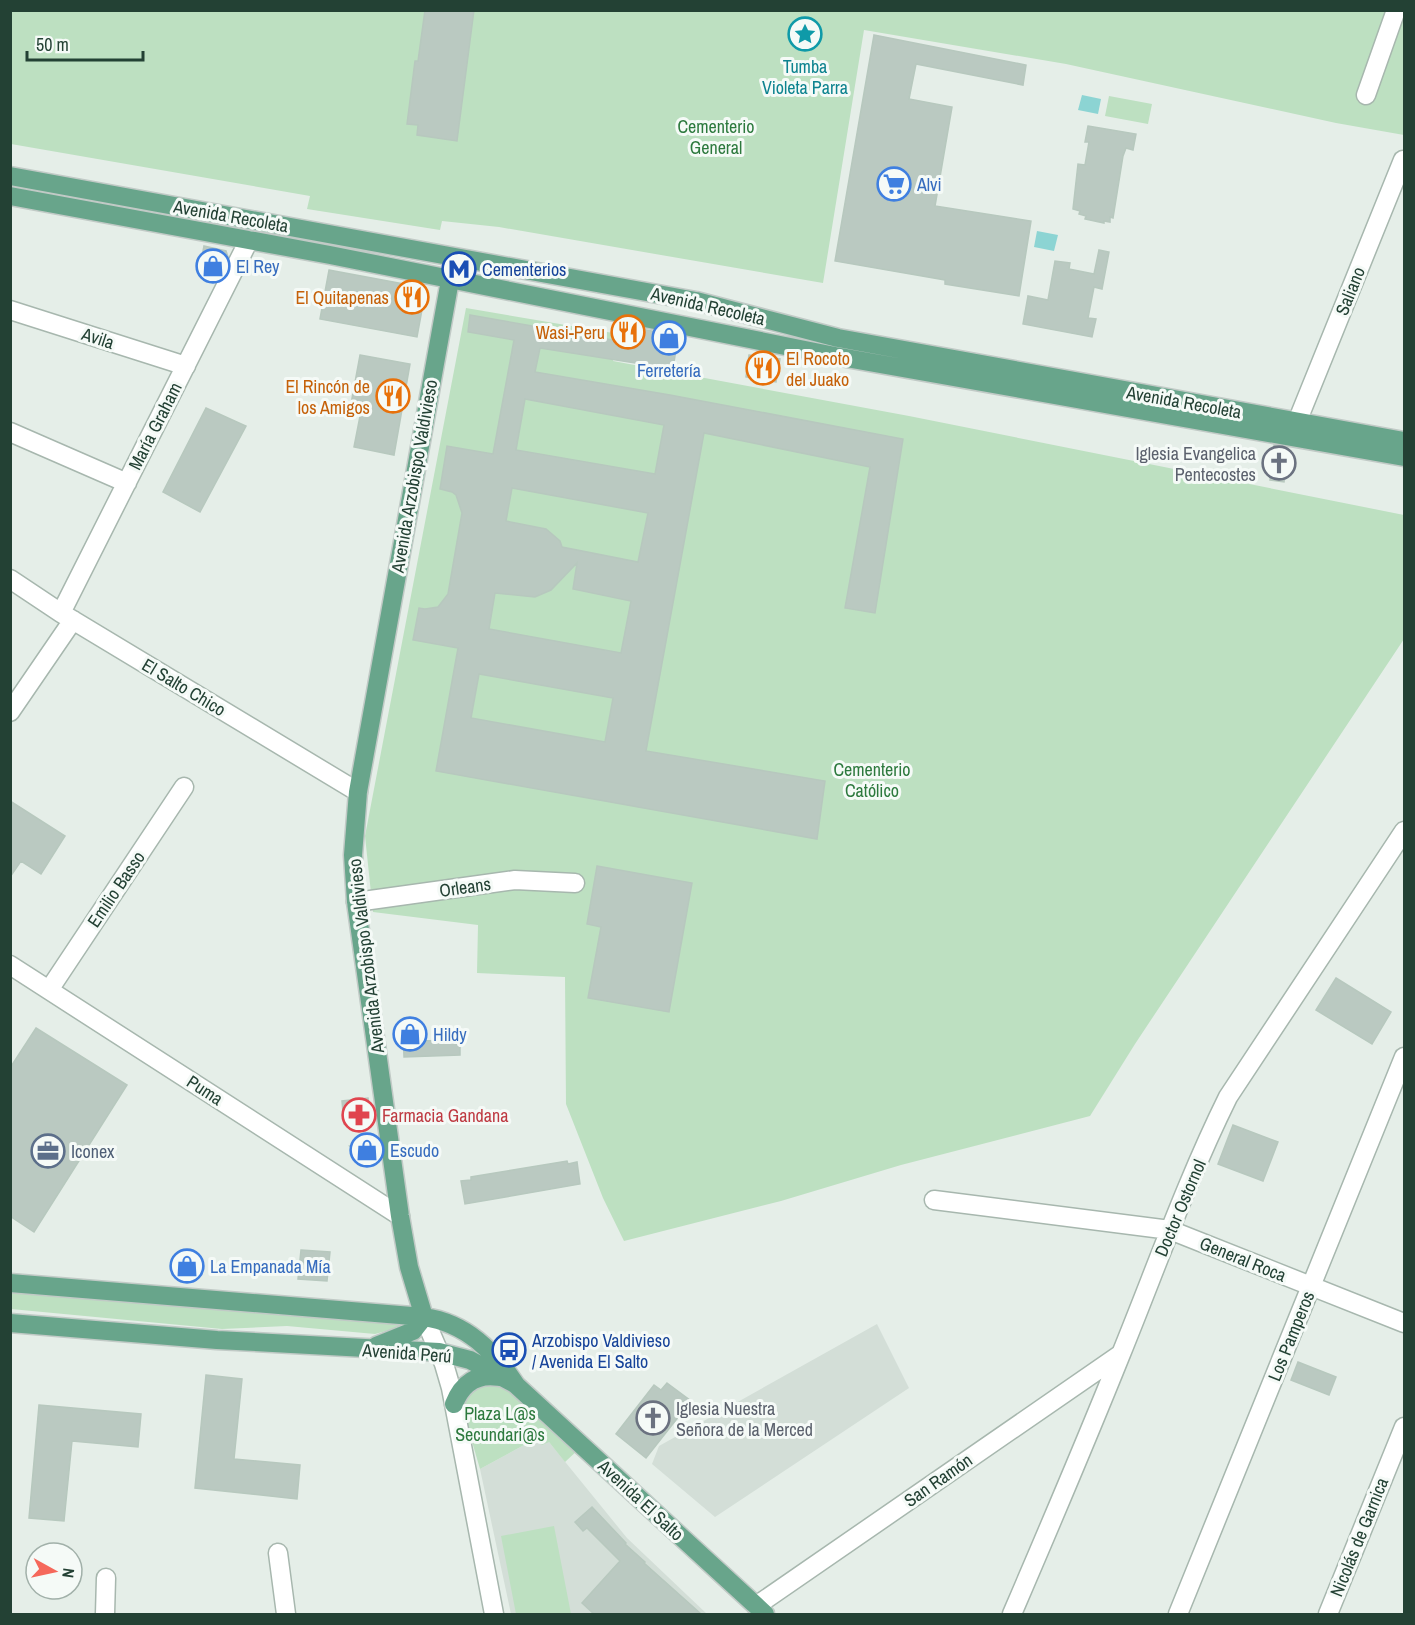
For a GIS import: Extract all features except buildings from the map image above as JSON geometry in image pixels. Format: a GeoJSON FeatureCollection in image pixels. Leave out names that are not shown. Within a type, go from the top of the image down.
{"type":"FeatureCollection","features":[{"type":"Feature","properties":{"kind":"main road","name":"Avenida Recoleta"},"geometry":{"type":"LineString","coordinates":[[10,176],[704,303],[838,338],[1404,441]]}},
{"type":"Feature","properties":{"kind":"main road","name":"Avenida Recoleta"},"geometry":{"type":"LineString","coordinates":[[10,196],[709,329],[835,356],[1404,457]]}},
{"type":"Feature","properties":{"kind":"main road","name":"Avenida Arzobispo Valdivieso"},"geometry":{"type":"LineString","coordinates":[[424,1317],[409,1267],[400,1216],[356,902],[353,855],[358,792],[454,256]]}},
{"type":"Feature","properties":{"kind":"main road","name":"Avenida Perú"},"geometry":{"type":"LineString","coordinates":[[10,1283],[424,1317],[451,1324],[478,1340],[503,1365],[516,1385]]}},
{"type":"Feature","properties":{"kind":"main road"},"geometry":{"type":"LineString","coordinates":[[366,1349],[413,1331],[424,1317]]}},
{"type":"Feature","properties":{"kind":"main road","name":"Avenida Perú"},"geometry":{"type":"LineString","coordinates":[[10,1323],[366,1349],[439,1352],[470,1360],[516,1385]]}},
{"type":"Feature","properties":{"kind":"main road"},"geometry":{"type":"LineString","coordinates":[[454,1404],[463,1386],[471,1380],[480,1377],[499,1377]]}},
{"type":"Feature","properties":{"kind":"main road","name":"Avenida El Salto"},"geometry":{"type":"LineString","coordinates":[[516,1385],[760,1610]]}},
{"type":"Feature","properties":{"kind":"street"},"geometry":{"type":"LineString","coordinates":[[1366,94],[1396,10]]}},
{"type":"Feature","properties":{"kind":"street","name":"Saliano"},"geometry":{"type":"LineString","coordinates":[[1297,422],[1403,160]]}},
{"type":"Feature","properties":{"kind":"street","name":"María Graham"},"geometry":{"type":"LineString","coordinates":[[10,712],[67,616],[127,483],[249,240]]}},
{"type":"Feature","properties":{"kind":"street","name":"Avila"},"geometry":{"type":"LineString","coordinates":[[10,309],[186,366]]}},
{"type":"Feature","properties":{"kind":"street"},"geometry":{"type":"LineString","coordinates":[[10,432],[127,483]]}},
{"type":"Feature","properties":{"kind":"street","name":"El Salto Chico"},"geometry":{"type":"LineString","coordinates":[[10,579],[67,616],[358,792]]}},
{"type":"Feature","properties":{"kind":"street","name":"Emilio Basso"},"geometry":{"type":"LineString","coordinates":[[49,990],[184,788]]}},
{"type":"Feature","properties":{"kind":"street","name":"Doctor Ostornol"},"geometry":{"type":"LineString","coordinates":[[1012,1614],[1121,1354],[1170,1230],[1228,1097],[1404,831]]}},
{"type":"Feature","properties":{"kind":"street","name":"Orleans"},"geometry":{"type":"LineString","coordinates":[[356,902],[515,880],[574,883]]}},
{"type":"Feature","properties":{"kind":"street","name":"Puma"},"geometry":{"type":"LineString","coordinates":[[10,965],[400,1216]]}},
{"type":"Feature","properties":{"kind":"street","name":"Los Pamperos"},"geometry":{"type":"LineString","coordinates":[[1178,1614],[1404,1057]]}},
{"type":"Feature","properties":{"kind":"street","name":"General Roca"},"geometry":{"type":"LineString","coordinates":[[934,1200],[1170,1230],[1404,1323]]}},
{"type":"Feature","properties":{"kind":"street","name":"Avenida Arzobispo Valdivieso"},"geometry":{"type":"LineString","coordinates":[[424,1317],[448,1376],[494,1614]]}},
{"type":"Feature","properties":{"kind":"street","name":"San Ramón"},"geometry":{"type":"LineString","coordinates":[[760,1610],[1121,1354]]}},
{"type":"Feature","properties":{"kind":"street","name":"Nicolás de Garnica"},"geometry":{"type":"LineString","coordinates":[[1328,1614],[1404,1427]]}},
{"type":"Feature","properties":{"kind":"street"},"geometry":{"type":"LineString","coordinates":[[278,1553],[286,1614]]}},
{"type":"Feature","properties":{"kind":"street"},"geometry":{"type":"LineString","coordinates":[[105,1614],[106,1578]]}},
{"type":"Feature","properties":{"kind":"shaded area"},"geometry":{"type":"Polygon","coordinates":[[[877,1324],[909,1388],[715,1517],[652,1464],[659,1446],[877,1324]]]}},
{"type":"Feature","properties":{"kind":"shaded area"},"geometry":{"type":"Polygon","coordinates":[[[537,1438],[549,1442],[627,1538],[707,1614],[511,1614],[480,1469],[537,1438]]]}},
{"type":"Feature","properties":{"kind":"green space","name":"Cementerio General"},"geometry":{"type":"Polygon","coordinates":[[[10,11],[1404,11],[1404,135],[1336,123],[1066,64],[864,30],[823,283],[499,227],[442,221],[440,230],[307,209],[310,196],[11,144],[10,11]]]}},
{"type":"Feature","properties":{"kind":"green space"},"geometry":{"type":"Polygon","coordinates":[[[1109,96],[1152,104],[1148,124],[1105,116],[1109,96]]]}},
{"type":"Feature","properties":{"kind":"green space","name":"Cementerio Católico"},"geometry":{"type":"Polygon","coordinates":[[[466,308],[619,334],[613,361],[909,416],[1404,515],[1404,639],[1135,1044],[1090,1116],[901,1165],[781,1201],[624,1241],[603,1198],[566,1104],[565,977],[477,973],[478,925],[373,912],[365,836],[466,308]]]}},
{"type":"Feature","properties":{"kind":"green space"},"geometry":{"type":"Polygon","coordinates":[[[11,1287],[408,1320],[401,1327],[375,1334],[287,1326],[222,1329],[11,1309],[11,1287]]]}},
{"type":"Feature","properties":{"kind":"green space","name":"Plaza L@s Secundari@s"},"geometry":{"type":"Polygon","coordinates":[[[495,1380],[579,1449],[565,1462],[549,1442],[542,1445],[537,1438],[480,1469],[462,1407],[473,1389],[495,1380]]]}},
{"type":"Feature","properties":{"kind":"green space"},"geometry":{"type":"Polygon","coordinates":[[[554,1526],[571,1614],[516,1614],[501,1536],[554,1526]]]}},
{"type":"Feature","properties":{"kind":"water"},"geometry":{"type":"Polygon","coordinates":[[[1082,95],[1101,99],[1098,114],[1078,110],[1082,95]]]}},
{"type":"Feature","properties":{"kind":"water"},"geometry":{"type":"Polygon","coordinates":[[[1037,231],[1058,235],[1054,251],[1034,247],[1037,231]]]}},
{"type":"Feature","properties":{"kind":"place","name":"Tumba Violeta Parra"},"geometry":{"type":"Point","coordinates":[805,34]}},
{"type":"Feature","properties":{"kind":"place","name":"Alvi"},"geometry":{"type":"Point","coordinates":[894,184]}},
{"type":"Feature","properties":{"kind":"place","name":"El Rey"},"geometry":{"type":"Point","coordinates":[213,266]}},
{"type":"Feature","properties":{"kind":"place","name":"Cementerios"},"geometry":{"type":"Point","coordinates":[459,269]}},
{"type":"Feature","properties":{"kind":"place","name":"El Quitapenas"},"geometry":{"type":"Point","coordinates":[412,297]}},
{"type":"Feature","properties":{"kind":"place","name":"Wasi-Peru"},"geometry":{"type":"Point","coordinates":[628,332]}},
{"type":"Feature","properties":{"kind":"place","name":"Ferretería"},"geometry":{"type":"Point","coordinates":[669,338]}},
{"type":"Feature","properties":{"kind":"place","name":"El Rocoto del Juako"},"geometry":{"type":"Point","coordinates":[763,368]}},
{"type":"Feature","properties":{"kind":"place","name":"El Rincón de los Amigos"},"geometry":{"type":"Point","coordinates":[393,396]}},
{"type":"Feature","properties":{"kind":"place","name":"Iglesia Evangelica Pentecostes"},"geometry":{"type":"Point","coordinates":[1279,463]}},
{"type":"Feature","properties":{"kind":"place","name":"Hildy"},"geometry":{"type":"Point","coordinates":[410,1034]}},
{"type":"Feature","properties":{"kind":"place","name":"Farmacia Gandana"},"geometry":{"type":"Point","coordinates":[359,1115]}},
{"type":"Feature","properties":{"kind":"place","name":"Escudo"},"geometry":{"type":"Point","coordinates":[367,1150]}},
{"type":"Feature","properties":{"kind":"place","name":"Iconex"},"geometry":{"type":"Point","coordinates":[48,1151]}},
{"type":"Feature","properties":{"kind":"place","name":"La Empanada Mía"},"geometry":{"type":"Point","coordinates":[187,1266]}},
{"type":"Feature","properties":{"kind":"place","name":"Arzobispo Valdivieso / Avenida El Salto"},"geometry":{"type":"Point","coordinates":[509,1350]}},
{"type":"Feature","properties":{"kind":"place","name":"Iglesia Nuestra Señora de la Merced"},"geometry":{"type":"Point","coordinates":[653,1418]}}]}
